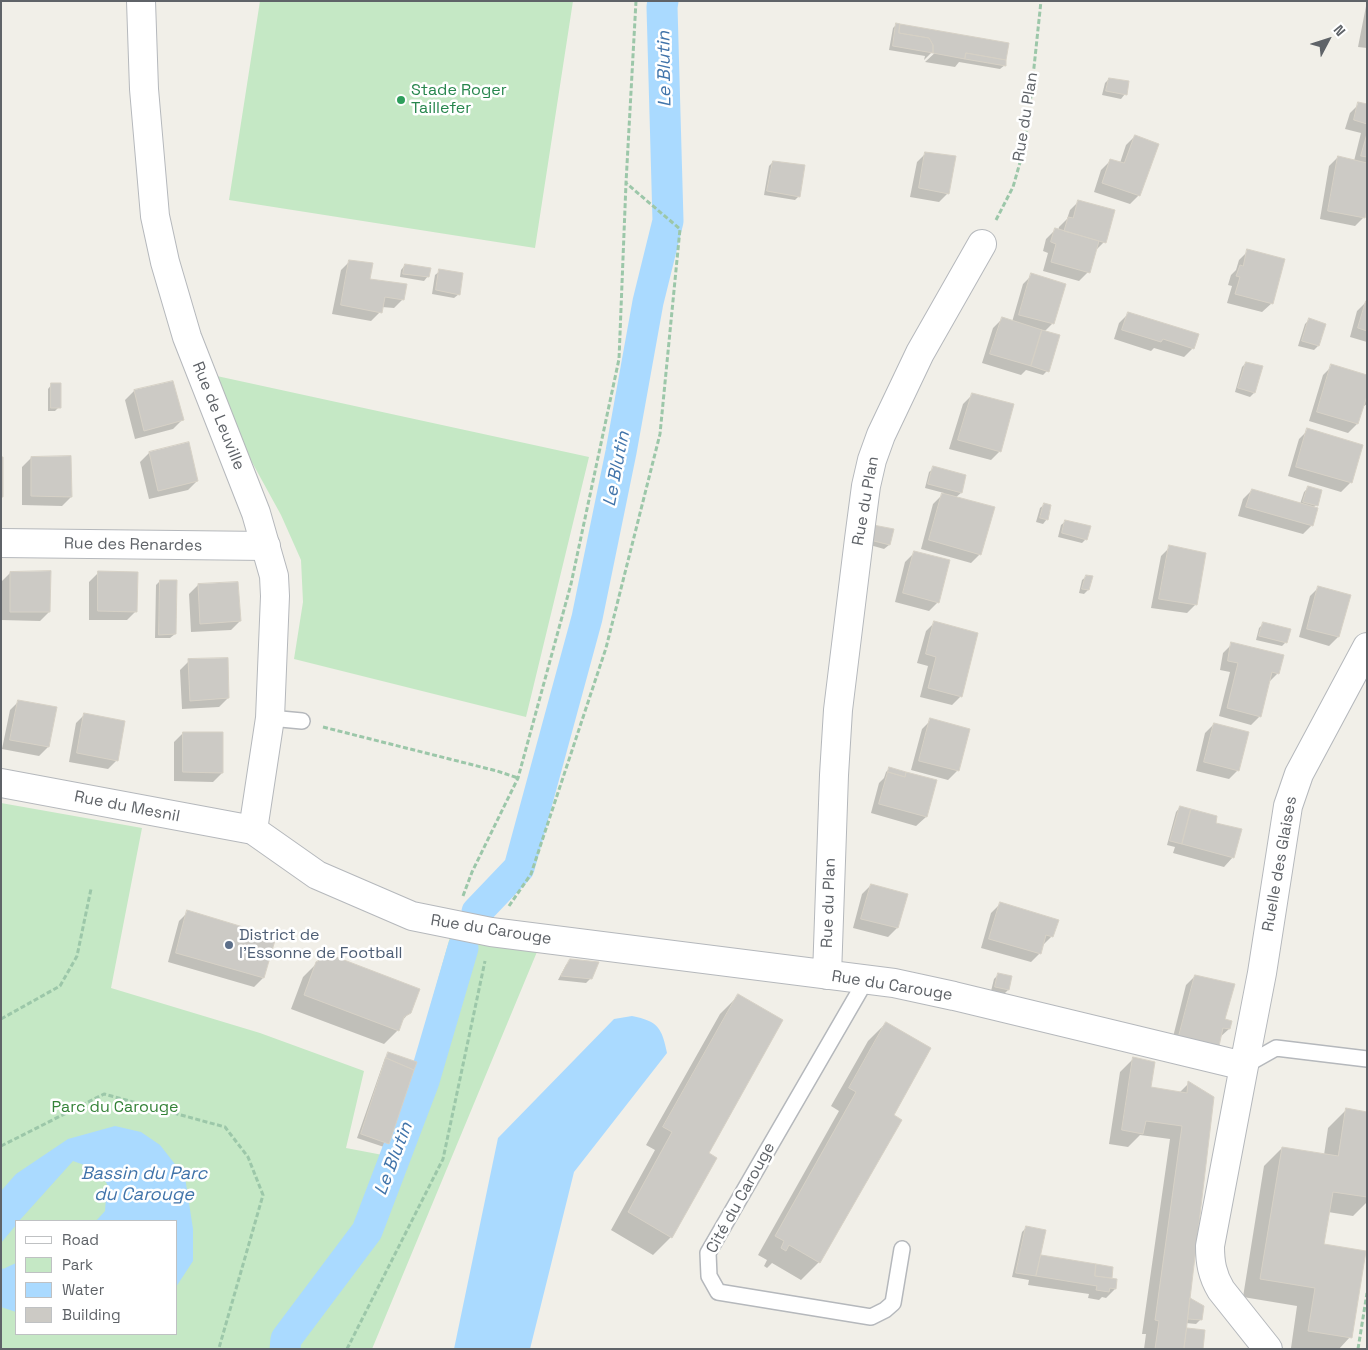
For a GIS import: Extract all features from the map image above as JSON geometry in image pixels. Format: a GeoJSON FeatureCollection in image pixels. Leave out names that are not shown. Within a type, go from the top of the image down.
{"type":"FeatureCollection","features":[{"type":"Feature","properties":{"kind":"street","name":"Rue de Leuville"},"geometry":{"type":"LineString","coordinates":[[141,1],[145,109],[155,216],[165,262],[187,337],[256,513],[274,576],[275,596],[270,718],[253,830]]}},
{"type":"Feature","properties":{"kind":"street","name":"Rue du Plan"},"geometry":{"type":"LineString","coordinates":[[827,975],[838,710],[866,486],[872,460],[881,435],[920,353],[982,244]]}},
{"type":"Feature","properties":{"kind":"street","name":"Rue des Renardes"},"geometry":{"type":"LineString","coordinates":[[1,543],[266,546]]}},
{"type":"Feature","properties":{"kind":"street","name":"Ruelle des Glaises"},"geometry":{"type":"LineString","coordinates":[[1244,1066],[1262,973],[1288,806],[1298,774],[1367,647]]}},
{"type":"Feature","properties":{"kind":"street","name":"Rue du Mesnil"},"geometry":{"type":"LineString","coordinates":[[1,784],[253,830]]}},
{"type":"Feature","properties":{"kind":"street","name":"Rue du Carouge"},"geometry":{"type":"LineString","coordinates":[[253,830],[317,875],[412,916],[490,932],[894,983],[1244,1066]]}},
{"type":"Feature","properties":{"kind":"street"},"geometry":{"type":"LineString","coordinates":[[1244,1066],[1210,1246],[1211,1269],[1221,1290],[1268,1349]]}},
{"type":"Feature","properties":{"kind":"lane"},"geometry":{"type":"LineString","coordinates":[[270,718],[302,722]]}},
{"type":"Feature","properties":{"kind":"lane","name":"Cité du Carouge"},"geometry":{"type":"LineString","coordinates":[[866,980],[708,1253],[709,1276],[718,1292],[871,1317],[885,1310],[893,1303],[902,1249]]}},
{"type":"Feature","properties":{"kind":"lane"},"geometry":{"type":"LineString","coordinates":[[1244,1066],[1276,1048],[1367,1059]]}},
{"type":"Feature","properties":{"kind":"path"},"geometry":{"type":"LineString","coordinates":[[452,924],[472,872],[518,778],[571,584],[619,358],[636,1]]}},
{"type":"Feature","properties":{"kind":"path","name":"Rue du Plan"},"geometry":{"type":"LineString","coordinates":[[982,244],[1013,187],[1023,152],[1041,1]]}},
{"type":"Feature","properties":{"kind":"path"},"geometry":{"type":"LineString","coordinates":[[347,1349],[444,1159],[490,932],[531,874],[606,648],[660,434],[680,229],[626,183]]}},
{"type":"Feature","properties":{"kind":"path"},"geometry":{"type":"LineString","coordinates":[[302,722],[497,771],[518,778]]}},
{"type":"Feature","properties":{"kind":"path"},"geometry":{"type":"LineString","coordinates":[[1,1019],[60,986],[77,956],[91,889]]}},
{"type":"Feature","properties":{"kind":"path"},"geometry":{"type":"LineString","coordinates":[[1,1146],[104,1094],[224,1127],[248,1157],[263,1195],[219,1349]]}},
{"type":"Feature","properties":{"kind":"path"},"geometry":{"type":"LineString","coordinates":[[1358,1349],[1367,1293]]}},
{"type":"Feature","properties":{"kind":"green space","name":"Stade Roger Taillefer"},"geometry":{"type":"Polygon","coordinates":[[[260,1],[573,1],[535,248],[229,200],[260,1]]]}},
{"type":"Feature","properties":{"kind":"green space"},"geometry":{"type":"Polygon","coordinates":[[[203,373],[589,457],[526,717],[294,659],[303,602],[301,560],[281,515],[203,373]]]}},
{"type":"Feature","properties":{"kind":"green space","name":"Parc du Carouge"},"geometry":{"type":"Polygon","coordinates":[[[1,803],[142,828],[111,988],[260,1033],[364,1071],[346,1148],[388,1156],[450,937],[539,947],[372,1349],[1,1349],[1,803]]]}},
{"type":"Feature","properties":{"kind":"water"},"geometry":{"type":"Polygon","coordinates":[[[632,1016],[648,1020],[657,1027],[663,1037],[667,1053],[574,1172],[530,1349],[454,1349],[498,1138],[614,1019],[632,1016]]]}},
{"type":"Feature","properties":{"kind":"water","name":"Bassin du Parc du Carouge"},"geometry":{"type":"Polygon","coordinates":[[[115,1126],[141,1132],[160,1145],[185,1177],[193,1229],[193,1261],[178,1284],[178,1220],[97,1220],[105,1211],[107,1184],[98,1170],[73,1161],[20,1220],[15,1220],[15,1226],[1,1243],[1,1191],[16,1174],[68,1139],[115,1126]]]}},
{"type":"Feature","properties":{"kind":"water"},"geometry":{"type":"Polygon","coordinates":[[[15,1263],[15,1312],[1,1307],[1,1267],[3,1269],[15,1263]]]}},
{"type":"Feature","properties":{"kind":"building"},"geometry":{"type":"Polygon","coordinates":[[[896,23],[900,24],[899,33],[929,38],[933,45],[933,53],[893,46],[896,23]]]}},
{"type":"Feature","properties":{"kind":"building"},"geometry":{"type":"Polygon","coordinates":[[[900,24],[1009,43],[1006,60],[966,53],[965,59],[933,53],[933,45],[929,38],[899,33],[900,24]]]}},
{"type":"Feature","properties":{"kind":"building"},"geometry":{"type":"Polygon","coordinates":[[[966,53],[1006,60],[1006,66],[965,59],[966,53]]]}},
{"type":"Feature","properties":{"kind":"building"},"geometry":{"type":"Polygon","coordinates":[[[1109,78],[1129,81],[1127,95],[1106,91],[1109,78]]]}},
{"type":"Feature","properties":{"kind":"building"},"geometry":{"type":"Polygon","coordinates":[[[1358,102],[1367,104],[1367,124],[1354,120],[1358,102]]]}},
{"type":"Feature","properties":{"kind":"building"},"geometry":{"type":"Polygon","coordinates":[[[1367,134],[1367,157],[1361,156],[1367,134]]]}},
{"type":"Feature","properties":{"kind":"building"},"geometry":{"type":"Polygon","coordinates":[[[1135,135],[1159,144],[1140,196],[1102,183],[1110,159],[1124,163],[1135,135]]]}},
{"type":"Feature","properties":{"kind":"building"},"geometry":{"type":"Polygon","coordinates":[[[925,152],[956,156],[949,194],[919,188],[925,152]]]}},
{"type":"Feature","properties":{"kind":"building"},"geometry":{"type":"Polygon","coordinates":[[[1338,156],[1367,163],[1367,209],[1365,218],[1328,211],[1338,156]]]}},
{"type":"Feature","properties":{"kind":"building"},"geometry":{"type":"Polygon","coordinates":[[[773,161],[805,165],[800,197],[767,191],[773,161]]]}},
{"type":"Feature","properties":{"kind":"building"},"geometry":{"type":"Polygon","coordinates":[[[1078,200],[1115,210],[1106,243],[1064,231],[1068,217],[1073,218],[1078,200]]]}},
{"type":"Feature","properties":{"kind":"building"},"geometry":{"type":"Polygon","coordinates":[[[1055,228],[1099,241],[1090,273],[1051,262],[1056,244],[1051,242],[1055,228]]]}},
{"type":"Feature","properties":{"kind":"building"},"geometry":{"type":"Polygon","coordinates":[[[1247,249],[1285,259],[1273,304],[1235,294],[1240,277],[1236,276],[1240,265],[1243,266],[1247,249]]]}},
{"type":"Feature","properties":{"kind":"building"},"geometry":{"type":"Polygon","coordinates":[[[349,260],[373,263],[370,279],[407,284],[404,300],[385,297],[382,313],[341,305],[349,260]]]}},
{"type":"Feature","properties":{"kind":"building"},"geometry":{"type":"Polygon","coordinates":[[[405,264],[431,268],[429,277],[403,274],[405,264]]]}},
{"type":"Feature","properties":{"kind":"building"},"geometry":{"type":"Polygon","coordinates":[[[439,269],[463,273],[460,295],[436,290],[439,269]]]}},
{"type":"Feature","properties":{"kind":"building"},"geometry":{"type":"Polygon","coordinates":[[[1031,273],[1066,284],[1054,324],[1019,315],[1031,273]]]}},
{"type":"Feature","properties":{"kind":"building"},"geometry":{"type":"Polygon","coordinates":[[[1367,301],[1367,331],[1358,328],[1367,301]]]}},
{"type":"Feature","properties":{"kind":"building"},"geometry":{"type":"Polygon","coordinates":[[[1128,312],[1199,334],[1194,349],[1163,339],[1161,342],[1122,330],[1128,312]]]}},
{"type":"Feature","properties":{"kind":"building"},"geometry":{"type":"Polygon","coordinates":[[[1002,317],[1042,330],[1031,366],[990,354],[1002,317]]]}},
{"type":"Feature","properties":{"kind":"building"},"geometry":{"type":"Polygon","coordinates":[[[1309,318],[1326,324],[1319,346],[1302,341],[1309,318]]]}},
{"type":"Feature","properties":{"kind":"building"},"geometry":{"type":"Polygon","coordinates":[[[1042,330],[1060,335],[1049,372],[1031,366],[1042,330]]]}},
{"type":"Feature","properties":{"kind":"building"},"geometry":{"type":"Polygon","coordinates":[[[1246,362],[1263,366],[1255,393],[1238,388],[1246,362]]]}},
{"type":"Feature","properties":{"kind":"building"},"geometry":{"type":"Polygon","coordinates":[[[1331,364],[1367,375],[1367,396],[1358,424],[1317,412],[1331,364]]]}},
{"type":"Feature","properties":{"kind":"building"},"geometry":{"type":"Polygon","coordinates":[[[173,381],[184,420],[144,431],[134,390],[173,381]]]}},
{"type":"Feature","properties":{"kind":"building"},"geometry":{"type":"Polygon","coordinates":[[[51,383],[61,383],[61,408],[51,408],[51,383]]]}},
{"type":"Feature","properties":{"kind":"building"},"geometry":{"type":"Polygon","coordinates":[[[972,393],[1014,404],[1001,452],[958,440],[972,393]]]}},
{"type":"Feature","properties":{"kind":"building"},"geometry":{"type":"Polygon","coordinates":[[[1307,428],[1363,445],[1352,483],[1296,467],[1307,428]]]}},
{"type":"Feature","properties":{"kind":"building"},"geometry":{"type":"Polygon","coordinates":[[[189,442],[198,481],[158,491],[149,452],[189,442]]]}},
{"type":"Feature","properties":{"kind":"building"},"geometry":{"type":"Polygon","coordinates":[[[71,456],[72,497],[31,496],[31,457],[71,456]]]}},
{"type":"Feature","properties":{"kind":"building"},"geometry":{"type":"Polygon","coordinates":[[[1,457],[3,457],[3,497],[1,497],[1,457]]]}},
{"type":"Feature","properties":{"kind":"building"},"geometry":{"type":"Polygon","coordinates":[[[933,466],[966,475],[962,493],[928,484],[933,466]]]}},
{"type":"Feature","properties":{"kind":"building"},"geometry":{"type":"Polygon","coordinates":[[[1308,486],[1322,490],[1318,506],[1303,502],[1308,486]]]}},
{"type":"Feature","properties":{"kind":"building"},"geometry":{"type":"Polygon","coordinates":[[[1252,489],[1318,508],[1313,526],[1246,507],[1252,489]]]}},
{"type":"Feature","properties":{"kind":"building"},"geometry":{"type":"Polygon","coordinates":[[[942,493],[995,507],[981,555],[929,540],[942,493]]]}},
{"type":"Feature","properties":{"kind":"building"},"geometry":{"type":"Polygon","coordinates":[[[1044,503],[1051,505],[1048,520],[1040,518],[1044,503]]]}},
{"type":"Feature","properties":{"kind":"building"},"geometry":{"type":"Polygon","coordinates":[[[1065,520],[1091,526],[1087,540],[1062,533],[1065,520]]]}},
{"type":"Feature","properties":{"kind":"building"},"geometry":{"type":"Polygon","coordinates":[[[868,524],[894,529],[890,545],[866,539],[868,524]]]}},
{"type":"Feature","properties":{"kind":"building"},"geometry":{"type":"Polygon","coordinates":[[[1169,545],[1206,553],[1197,605],[1159,599],[1169,545]]]}},
{"type":"Feature","properties":{"kind":"building"},"geometry":{"type":"Polygon","coordinates":[[[914,551],[950,560],[939,603],[903,593],[914,551]]]}},
{"type":"Feature","properties":{"kind":"building"},"geometry":{"type":"Polygon","coordinates":[[[51,571],[50,612],[10,612],[10,572],[51,571]]]}},
{"type":"Feature","properties":{"kind":"building"},"geometry":{"type":"Polygon","coordinates":[[[98,571],[138,572],[137,612],[98,611],[98,571]]]}},
{"type":"Feature","properties":{"kind":"building"},"geometry":{"type":"Polygon","coordinates":[[[1086,575],[1093,576],[1089,590],[1082,589],[1086,575]]]}},
{"type":"Feature","properties":{"kind":"building"},"geometry":{"type":"Polygon","coordinates":[[[160,580],[177,580],[176,634],[159,635],[160,580]]]}},
{"type":"Feature","properties":{"kind":"building"},"geometry":{"type":"Polygon","coordinates":[[[238,582],[241,621],[200,624],[198,584],[238,582]]]}},
{"type":"Feature","properties":{"kind":"building"},"geometry":{"type":"Polygon","coordinates":[[[1318,586],[1351,595],[1339,637],[1307,629],[1318,586]]]}},
{"type":"Feature","properties":{"kind":"building"},"geometry":{"type":"Polygon","coordinates":[[[934,621],[978,633],[962,697],[928,688],[936,657],[926,654],[934,621]]]}},
{"type":"Feature","properties":{"kind":"building"},"geometry":{"type":"Polygon","coordinates":[[[1263,622],[1291,629],[1287,643],[1259,636],[1263,622]]]}},
{"type":"Feature","properties":{"kind":"building"},"geometry":{"type":"Polygon","coordinates":[[[1231,642],[1284,655],[1279,674],[1272,672],[1261,717],[1227,708],[1238,663],[1228,661],[1231,642]]]}},
{"type":"Feature","properties":{"kind":"building"},"geometry":{"type":"Polygon","coordinates":[[[228,658],[229,698],[190,701],[188,659],[228,658]]]}},
{"type":"Feature","properties":{"kind":"building"},"geometry":{"type":"Polygon","coordinates":[[[18,700],[57,707],[49,747],[10,740],[18,700]]]}},
{"type":"Feature","properties":{"kind":"building"},"geometry":{"type":"Polygon","coordinates":[[[84,713],[125,721],[118,761],[77,753],[84,713]]]}},
{"type":"Feature","properties":{"kind":"building"},"geometry":{"type":"Polygon","coordinates":[[[930,718],[970,729],[959,771],[919,761],[930,718]]]}},
{"type":"Feature","properties":{"kind":"building"},"geometry":{"type":"Polygon","coordinates":[[[1214,723],[1249,732],[1239,771],[1204,762],[1214,723]]]}},
{"type":"Feature","properties":{"kind":"building"},"geometry":{"type":"Polygon","coordinates":[[[183,732],[223,732],[223,773],[183,772],[183,732]]]}},
{"type":"Feature","properties":{"kind":"building"},"geometry":{"type":"Polygon","coordinates":[[[889,767],[906,772],[905,777],[888,772],[889,767]]]}},
{"type":"Feature","properties":{"kind":"building"},"geometry":{"type":"Polygon","coordinates":[[[888,772],[905,777],[906,772],[937,780],[927,817],[879,804],[888,772]]]}},
{"type":"Feature","properties":{"kind":"building"},"geometry":{"type":"Polygon","coordinates":[[[1180,806],[1191,809],[1182,844],[1170,841],[1180,806]]]}},
{"type":"Feature","properties":{"kind":"building"},"geometry":{"type":"Polygon","coordinates":[[[1191,809],[1217,816],[1216,823],[1242,829],[1234,858],[1182,844],[1191,809]]]}},
{"type":"Feature","properties":{"kind":"building"},"geometry":{"type":"Polygon","coordinates":[[[871,884],[908,894],[898,928],[861,919],[871,884]]]}},
{"type":"Feature","properties":{"kind":"building"},"geometry":{"type":"Polygon","coordinates":[[[1000,902],[1059,920],[1053,937],[1046,935],[1041,954],[989,939],[1000,902]]]}},
{"type":"Feature","properties":{"kind":"building"},"geometry":{"type":"Polygon","coordinates":[[[187,910],[276,937],[264,978],[176,953],[187,910]]]}},
{"type":"Feature","properties":{"kind":"building"},"geometry":{"type":"Polygon","coordinates":[[[331,955],[420,989],[411,1013],[404,1017],[399,1031],[304,995],[316,962],[331,955]]]}},
{"type":"Feature","properties":{"kind":"building"},"geometry":{"type":"Polygon","coordinates":[[[570,959],[599,962],[592,979],[561,976],[570,959]]]}},
{"type":"Feature","properties":{"kind":"building"},"geometry":{"type":"Polygon","coordinates":[[[998,973],[1012,976],[1009,990],[995,987],[998,973]]]}},
{"type":"Feature","properties":{"kind":"building"},"geometry":{"type":"Polygon","coordinates":[[[1195,975],[1235,984],[1225,1019],[1232,1021],[1230,1029],[1223,1028],[1219,1046],[1179,1036],[1195,975]]]}},
{"type":"Feature","properties":{"kind":"building"},"geometry":{"type":"Polygon","coordinates":[[[738,994],[783,1020],[709,1153],[717,1158],[672,1238],[628,1212],[672,1132],[663,1127],[738,994]]]}},
{"type":"Feature","properties":{"kind":"building"},"geometry":{"type":"Polygon","coordinates":[[[886,1022],[931,1048],[894,1115],[902,1120],[820,1263],[789,1245],[786,1251],[781,1248],[784,1241],[775,1236],[856,1092],[849,1088],[886,1022]]]}},
{"type":"Feature","properties":{"kind":"building"},"geometry":{"type":"Polygon","coordinates":[[[388,1052],[417,1062],[414,1070],[386,1058],[388,1052]]]}},
{"type":"Feature","properties":{"kind":"building"},"geometry":{"type":"Polygon","coordinates":[[[1133,1057],[1155,1062],[1151,1087],[1187,1093],[1188,1081],[1214,1097],[1184,1349],[1155,1349],[1159,1321],[1155,1320],[1182,1126],[1146,1121],[1143,1134],[1122,1130],[1133,1057]]]}},
{"type":"Feature","properties":{"kind":"building"},"geometry":{"type":"Polygon","coordinates":[[[386,1058],[414,1070],[389,1144],[361,1134],[386,1058]]]}},
{"type":"Feature","properties":{"kind":"building"},"geometry":{"type":"Polygon","coordinates":[[[1346,1108],[1367,1112],[1367,1197],[1333,1192],[1324,1244],[1366,1251],[1352,1338],[1308,1331],[1315,1288],[1260,1279],[1282,1147],[1338,1156],[1346,1108]]]}},
{"type":"Feature","properties":{"kind":"building"},"geometry":{"type":"Polygon","coordinates":[[[1026,1226],[1046,1230],[1036,1276],[1016,1273],[1026,1226]]]}},
{"type":"Feature","properties":{"kind":"building"},"geometry":{"type":"Polygon","coordinates":[[[1041,1255],[1096,1264],[1095,1276],[1117,1279],[1116,1289],[1110,1288],[1109,1292],[1096,1290],[1097,1286],[1036,1276],[1041,1255]]]}},
{"type":"Feature","properties":{"kind":"building"},"geometry":{"type":"Polygon","coordinates":[[[1096,1264],[1113,1267],[1112,1278],[1095,1276],[1096,1264]]]}},
{"type":"Feature","properties":{"kind":"building"},"geometry":{"type":"Polygon","coordinates":[[[1190,1298],[1204,1306],[1202,1320],[1188,1319],[1190,1298]]]}},
{"type":"Feature","properties":{"kind":"building"},"geometry":{"type":"Polygon","coordinates":[[[1187,1328],[1205,1330],[1203,1349],[1184,1349],[1187,1328]]]}},
{"type":"Feature","properties":{"kind":"waterway","name":"Le Blutin"},"geometry":{"type":"LineString","coordinates":[[477,912],[519,868],[587,618],[621,452],[648,302],[668,221],[663,1]]}},
{"type":"Feature","properties":{"kind":"waterway","name":"Le Blutin"},"geometry":{"type":"LineString","coordinates":[[285,1349],[286,1339],[367,1231],[424,1081],[463,948]]}},
{"type":"Feature","properties":{"kind":"place","name":"Stade Roger Taillefer"},"geometry":{"type":"Point","coordinates":[401,100]}},
{"type":"Feature","properties":{"kind":"place","name":"District de l’Essonne de Football"},"geometry":{"type":"Point","coordinates":[229,945]}}]}
